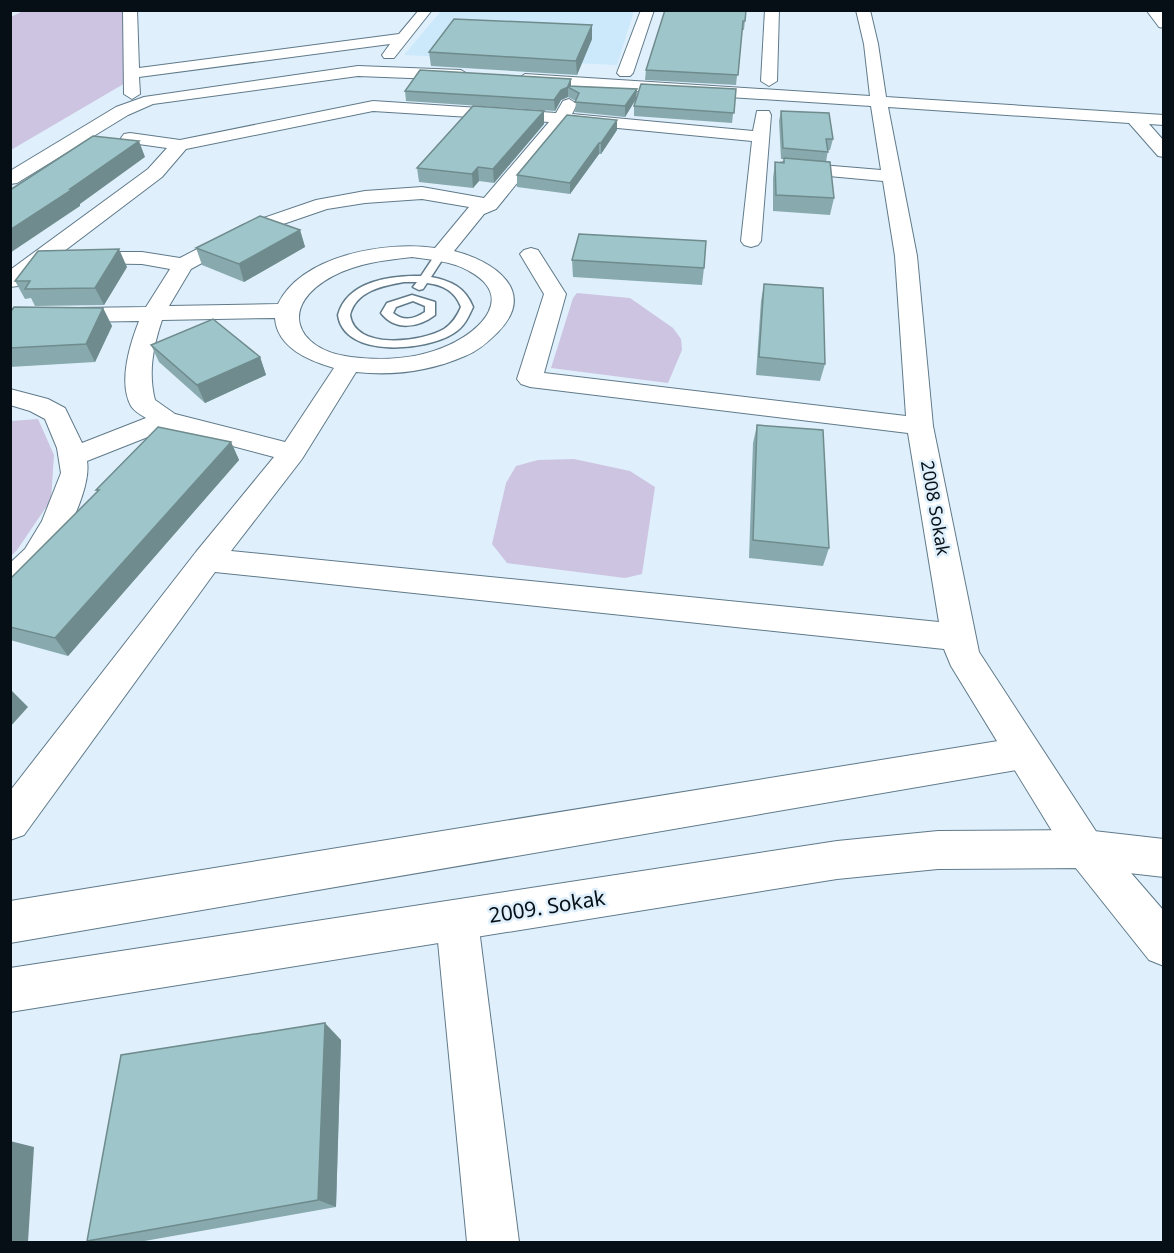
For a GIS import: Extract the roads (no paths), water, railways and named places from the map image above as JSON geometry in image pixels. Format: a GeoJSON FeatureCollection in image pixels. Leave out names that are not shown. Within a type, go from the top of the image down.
{"type":"FeatureCollection","features":[{"type":"Feature","properties":{"kind":"street"},"geometry":{"type":"LineString","coordinates":[[130,10],[132,94]]}},
{"type":"Feature","properties":{"kind":"street"},"geometry":{"type":"LineString","coordinates":[[10,179],[122,111],[140,103],[380,66],[426,10]]}},
{"type":"Feature","properties":{"kind":"street"},"geometry":{"type":"LineString","coordinates":[[626,73],[648,10]]}},
{"type":"Feature","properties":{"kind":"street"},"geometry":{"type":"LineString","coordinates":[[769,81],[772,10]]}},
{"type":"Feature","properties":{"kind":"street","name":"2008 Sokak"},"geometry":{"type":"LineString","coordinates":[[863,10],[906,256],[920,426],[963,656],[1085,849],[1164,945]]}},
{"type":"Feature","properties":{"kind":"street"},"geometry":{"type":"LineString","coordinates":[[1154,11],[1164,24]]}},
{"type":"Feature","properties":{"kind":"street"},"geometry":{"type":"LineString","coordinates":[[132,73],[403,38]]}},
{"type":"Feature","properties":{"kind":"street"},"geometry":{"type":"LineString","coordinates":[[48,137],[105,104],[132,94],[352,63],[475,71]]}},
{"type":"Feature","properties":{"kind":"street"},"geometry":{"type":"LineString","coordinates":[[879,94],[579,83],[510,73],[626,73],[769,81],[879,94],[1164,120]]}},
{"type":"Feature","properties":{"kind":"street"},"geometry":{"type":"LineString","coordinates":[[488,206],[562,117],[579,83]]}},
{"type":"Feature","properties":{"kind":"street"},"geometry":{"type":"LineString","coordinates":[[751,241],[763,105]]}},
{"type":"Feature","properties":{"kind":"street"},"geometry":{"type":"LineString","coordinates":[[130,138],[180,146],[201,139],[373,106],[562,117],[761,137]]}},
{"type":"Feature","properties":{"kind":"street"},"geometry":{"type":"LineString","coordinates":[[1134,118],[1164,152]]}},
{"type":"Feature","properties":{"kind":"street"},"geometry":{"type":"LineString","coordinates":[[10,281],[155,173],[180,146]]}},
{"type":"Feature","properties":{"kind":"street"},"geometry":{"type":"LineString","coordinates":[[758,165],[891,176]]}},
{"type":"Feature","properties":{"kind":"street"},"geometry":{"type":"LineString","coordinates":[[292,453],[166,420],[143,404],[138,382],[143,341],[153,313],[183,266],[250,229],[323,204],[364,197],[422,193],[488,206],[493,211],[450,256]]}},
{"type":"Feature","properties":{"kind":"street"},"geometry":{"type":"LineString","coordinates":[[412,251],[450,256],[483,269],[497,281],[503,296],[501,312],[490,328],[472,344],[445,356],[403,354],[381,366],[350,364],[326,358],[307,349],[293,338],[287,324],[287,311],[294,295],[310,280],[347,262],[384,253],[412,251]]}},
{"type":"Feature","properties":{"kind":"street"},"geometry":{"type":"LineString","coordinates":[[531,254],[555,294],[530,379],[920,426]]}},
{"type":"Feature","properties":{"kind":"street"},"geometry":{"type":"LineString","coordinates":[[41,258],[142,258],[183,266]]}},
{"type":"Feature","properties":{"kind":"street"},"geometry":{"type":"LineString","coordinates":[[10,316],[287,311]]}},
{"type":"Feature","properties":{"kind":"street"},"geometry":{"type":"LineString","coordinates":[[10,822],[207,560],[292,453],[350,364]]}},
{"type":"Feature","properties":{"kind":"street"},"geometry":{"type":"LineString","coordinates":[[10,397],[39,405],[56,414],[71,447],[75,472],[57,521],[36,557],[10,582]]}},
{"type":"Feature","properties":{"kind":"street"},"geometry":{"type":"LineString","coordinates":[[72,457],[166,420]]}},
{"type":"Feature","properties":{"kind":"street"},"geometry":{"type":"LineString","coordinates":[[207,560],[958,637]]}},
{"type":"Feature","properties":{"kind":"street"},"geometry":{"type":"LineString","coordinates":[[10,922],[1023,753]]}},
{"type":"Feature","properties":{"kind":"street","name":"2009. Sokak"},"geometry":{"type":"LineString","coordinates":[[10,990],[837,860],[938,850],[1085,849],[1164,858]]}},
{"type":"Feature","properties":{"kind":"street"},"geometry":{"type":"LineString","coordinates":[[457,921],[493,1242]]}},
{"type":"Feature","properties":{"kind":"lane"},"geometry":{"type":"LineString","coordinates":[[412,298],[424,279],[450,256]]}},
{"type":"Feature","properties":{"kind":"lane"},"geometry":{"type":"LineString","coordinates":[[424,279],[441,282],[457,290],[466,301],[466,313],[456,326],[403,354],[381,343],[362,338],[349,328],[345,312],[351,300],[374,286],[393,281],[424,279]]}},
{"type":"Feature","properties":{"kind":"lane"},"geometry":{"type":"LineString","coordinates":[[412,298],[431,304],[431,313],[420,320],[403,322],[390,317],[387,309],[397,301],[412,298]]}},
{"type":"Feature","properties":{"kind":"lane"},"geometry":{"type":"LineString","coordinates":[[403,322],[403,354]]}}]}
